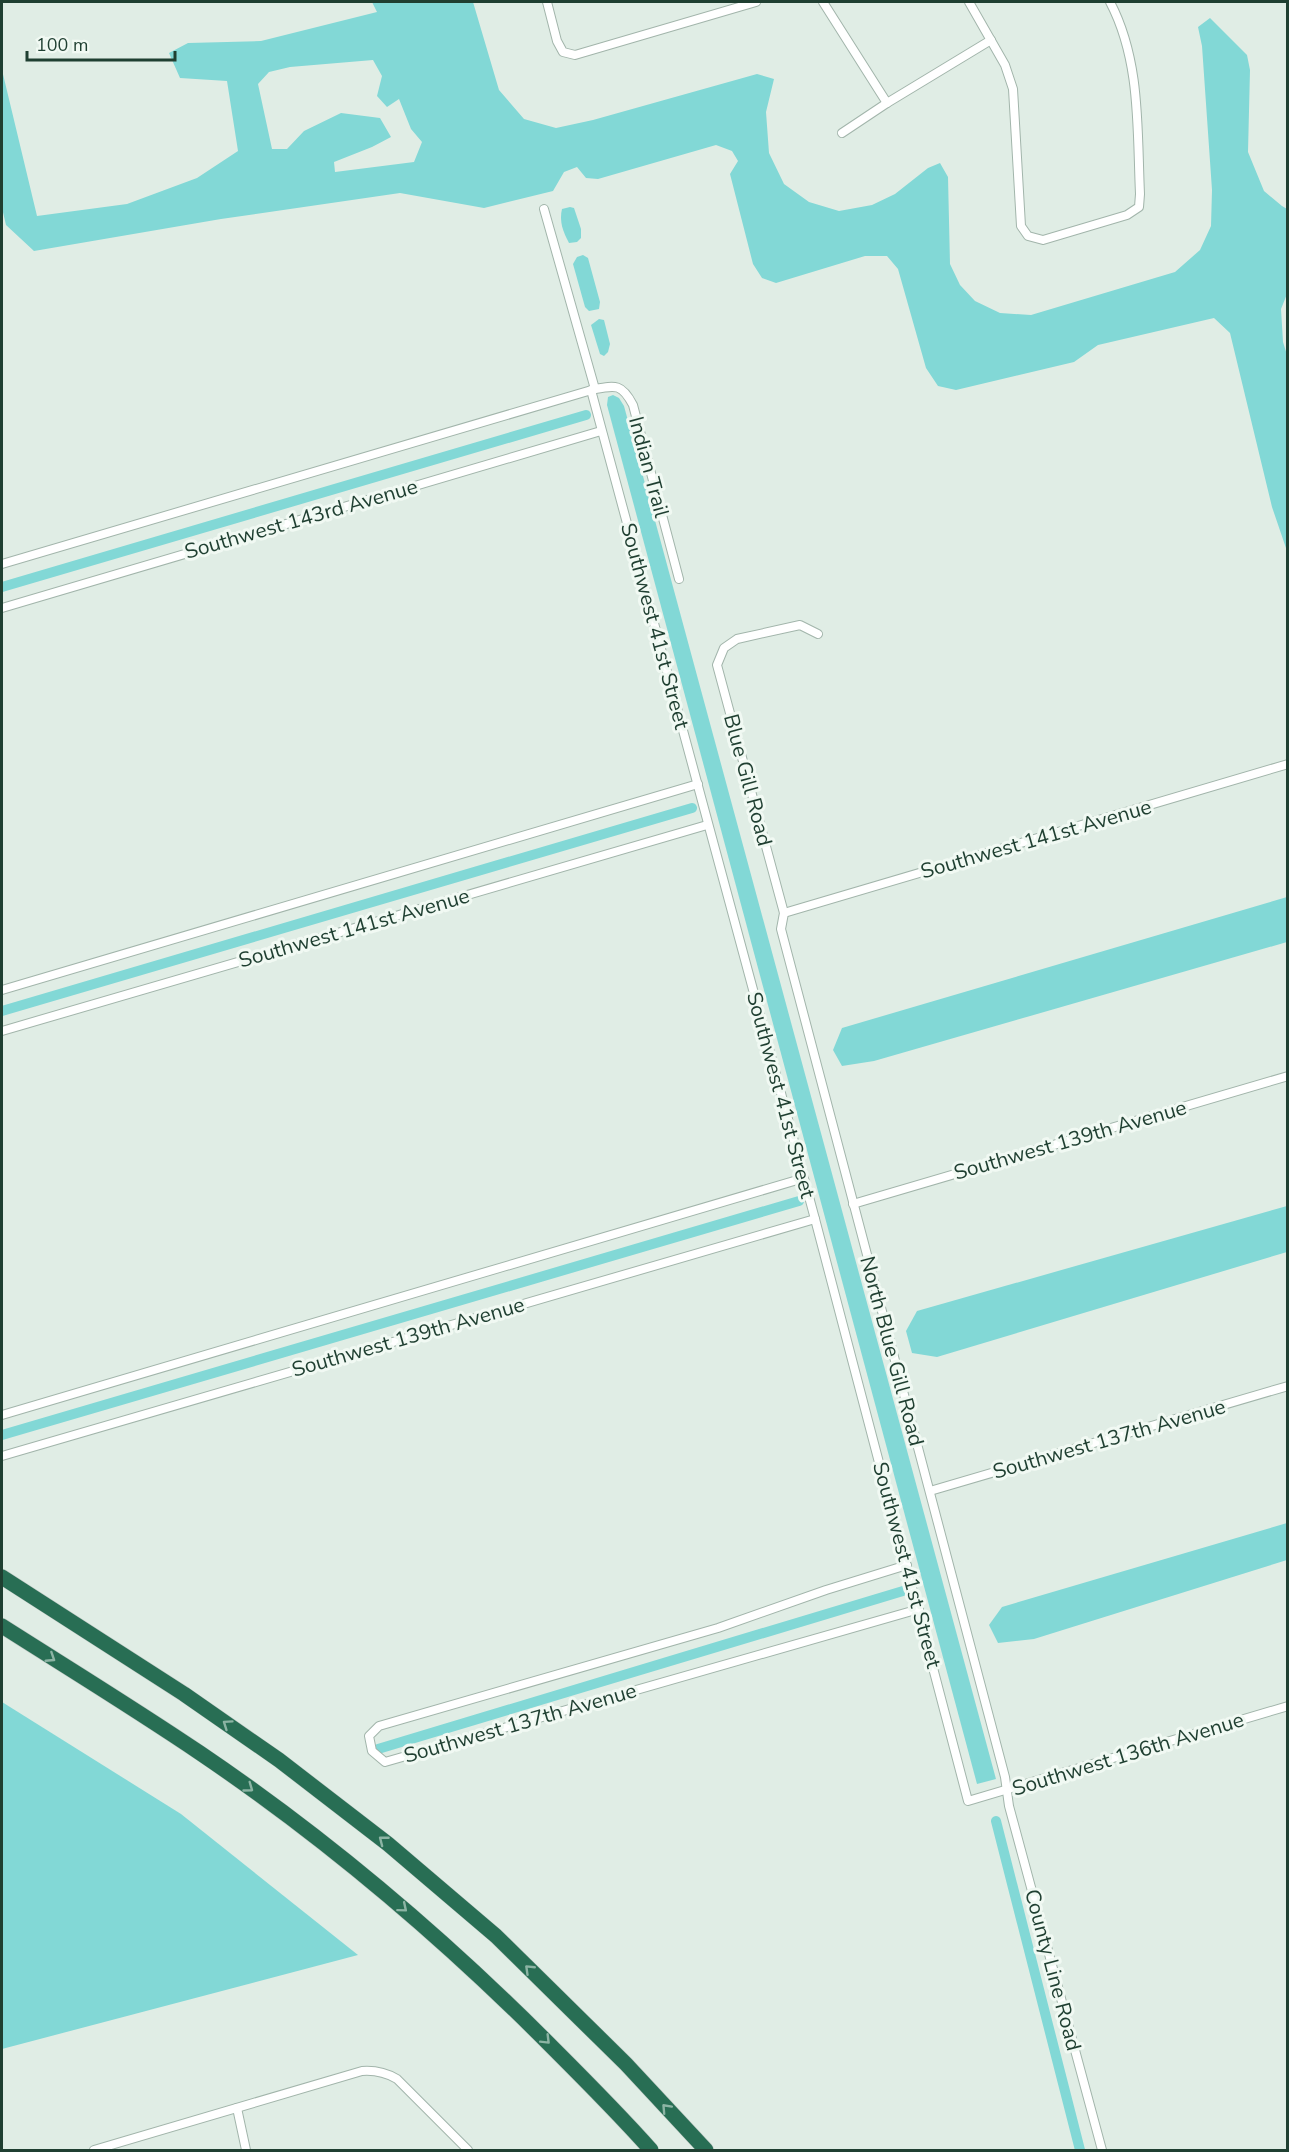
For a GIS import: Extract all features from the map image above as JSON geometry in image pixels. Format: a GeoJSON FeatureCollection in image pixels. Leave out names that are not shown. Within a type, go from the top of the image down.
{"type":"FeatureCollection","features":[{"type":"Feature","properties":{"kind":"highway"},"geometry":{"type":"LineString","coordinates":[[2,1576],[184,1694],[260,1747],[388,1844],[496,1936],[626,2064],[706,2151]]}},
{"type":"Feature","properties":{"kind":"highway"},"geometry":{"type":"LineString","coordinates":[[2,1626],[201,1753],[298,1824],[402,1906],[506,2001],[622,2117],[651,2151]]}},
{"type":"Feature","properties":{"kind":"street"},"geometry":{"type":"LineString","coordinates":[[546,2],[557,41],[563,52],[575,56],[756,2]]}},
{"type":"Feature","properties":{"kind":"street"},"geometry":{"type":"LineString","coordinates":[[823,2],[887,103]]}},
{"type":"Feature","properties":{"kind":"street"},"geometry":{"type":"LineString","coordinates":[[969,2],[1005,65],[1013,89],[1018,212],[1021,226],[1028,236],[1043,240],[1127,215],[1139,207],[1135,81],[1126,45],[1110,2]]}},
{"type":"Feature","properties":{"kind":"street"},"geometry":{"type":"LineString","coordinates":[[842,133],[992,40]]}},
{"type":"Feature","properties":{"kind":"street"},"geometry":{"type":"LineString","coordinates":[[544,209],[593,390]]}},
{"type":"Feature","properties":{"kind":"street","name":"Indian Trail"},"geometry":{"type":"LineString","coordinates":[[593,390],[612,386],[620,388],[627,393],[633,405],[679,579]]}},
{"type":"Feature","properties":{"kind":"street","name":"Southwest 41st Street"},"geometry":{"type":"LineString","coordinates":[[593,390],[601,431],[815,1219],[968,1801]]}},
{"type":"Feature","properties":{"kind":"street","name":"Southwest 143rd Avenue"},"geometry":{"type":"LineString","coordinates":[[2,564],[593,390]]}},
{"type":"Feature","properties":{"kind":"street","name":"Southwest 143rd Avenue"},"geometry":{"type":"LineString","coordinates":[[2,608],[601,431]]}},
{"type":"Feature","properties":{"kind":"street","name":"Blue Gill Road"},"geometry":{"type":"LineString","coordinates":[[784,913],[717,665],[724,648],[737,639],[800,625],[818,634]]}},
{"type":"Feature","properties":{"kind":"street","name":"Southwest 141st Avenue"},"geometry":{"type":"LineString","coordinates":[[784,913],[1287,764]]}},
{"type":"Feature","properties":{"kind":"street","name":"Southwest 141st Avenue"},"geometry":{"type":"LineString","coordinates":[[2,990],[698,784]]}},
{"type":"Feature","properties":{"kind":"street","name":"Southwest 141st Avenue"},"geometry":{"type":"LineString","coordinates":[[2,1031],[707,825]]}},
{"type":"Feature","properties":{"kind":"street","name":"North Blue Gill Road"},"geometry":{"type":"LineString","coordinates":[[784,913],[781,929],[1008,1789]]}},
{"type":"Feature","properties":{"kind":"street","name":"Southwest 139th Avenue"},"geometry":{"type":"LineString","coordinates":[[853,1204],[1287,1076]]}},
{"type":"Feature","properties":{"kind":"street","name":"Southwest 139th Avenue"},"geometry":{"type":"LineString","coordinates":[[2,1415],[804,1178]]}},
{"type":"Feature","properties":{"kind":"street","name":"Southwest 139th Avenue"},"geometry":{"type":"LineString","coordinates":[[2,1455],[815,1219]]}},
{"type":"Feature","properties":{"kind":"street","name":"Southwest 137th Avenue"},"geometry":{"type":"LineString","coordinates":[[930,1491],[1287,1386]]}},
{"type":"Feature","properties":{"kind":"street","name":"Southwest 137th Avenue"},"geometry":{"type":"LineString","coordinates":[[907,1565],[826,1590],[718,1628],[379,1726],[369,1736],[372,1751],[385,1762],[919,1609]]}},
{"type":"Feature","properties":{"kind":"street","name":"Southwest 136th Avenue"},"geometry":{"type":"LineString","coordinates":[[968,1801],[1287,1706]]}},
{"type":"Feature","properties":{"kind":"street","name":"County Line Road"},"geometry":{"type":"LineString","coordinates":[[1008,1789],[1009,1806],[1102,2151]]}},
{"type":"Feature","properties":{"kind":"street"},"geometry":{"type":"LineString","coordinates":[[99,2150],[362,2071],[373,2070],[397,2079],[468,2151]]}},
{"type":"Feature","properties":{"kind":"street"},"geometry":{"type":"LineString","coordinates":[[237,2108],[246,2151]]}},
{"type":"Feature","properties":{"kind":"water"},"geometry":{"type":"Polygon","coordinates":[[[372,2],[473,2],[499,90],[524,119],[556,128],[593,120],[757,74],[774,79],[766,112],[769,153],[784,184],[809,202],[839,211],[872,205],[895,194],[928,168],[940,163],[948,177],[950,264],[960,285],[975,301],[1000,313],[1031,315],[1175,272],[1200,250],[1211,226],[1212,190],[1202,46],[1198,27],[1210,18],[1247,55],[1250,70],[1248,152],[1264,191],[1287,209],[1287,294],[1281,309],[1283,342],[1288,358],[1287,551],[1272,507],[1230,333],[1214,318],[1098,345],[1074,362],[956,390],[938,386],[926,368],[898,269],[887,256],[865,256],[776,283],[762,278],[753,264],[730,174],[738,161],[732,151],[716,145],[598,179],[586,178],[577,167],[564,172],[553,191],[484,208],[400,193],[221,219],[34,251],[6,225],[2,208],[2,70],[37,216],[127,204],[197,178],[238,151],[227,81],[180,78],[169,53],[188,43],[261,41],[377,12],[372,2]],[[373,60],[290,67],[269,72],[258,84],[272,149],[287,149],[304,131],[341,113],[380,118],[391,137],[334,162],[335,172],[414,162],[422,142],[411,129],[399,99],[387,107],[377,96],[382,76],[373,60]]]}},
{"type":"Feature","properties":{"kind":"water"},"geometry":{"type":"Polygon","coordinates":[[[574,208],[581,229],[581,238],[577,242],[569,243],[563,231],[561,218],[562,209],[574,208]]]}},
{"type":"Feature","properties":{"kind":"water"},"geometry":{"type":"Polygon","coordinates":[[[583,255],[588,258],[600,302],[599,309],[589,311],[585,307],[573,264],[577,257],[583,255]]]}},
{"type":"Feature","properties":{"kind":"water"},"geometry":{"type":"Polygon","coordinates":[[[599,319],[604,320],[610,344],[604,356],[600,354],[591,325],[599,319]]]}},
{"type":"Feature","properties":{"kind":"water"},"geometry":{"type":"Polygon","coordinates":[[[613,395],[619,398],[624,406],[996,1779],[977,1784],[607,405],[608,397],[613,395]]]}},
{"type":"Feature","properties":{"kind":"water"},"geometry":{"type":"Polygon","coordinates":[[[1287,897],[1287,942],[874,1061],[842,1066],[833,1050],[842,1028],[1287,897]]]}},
{"type":"Feature","properties":{"kind":"water"},"geometry":{"type":"Polygon","coordinates":[[[1287,1206],[1287,1252],[937,1357],[912,1353],[906,1331],[917,1311],[1287,1206]]]}},
{"type":"Feature","properties":{"kind":"water"},"geometry":{"type":"Polygon","coordinates":[[[1287,1523],[1287,1560],[1034,1639],[998,1643],[989,1625],[1002,1607],[1287,1523]]]}},
{"type":"Feature","properties":{"kind":"water"},"geometry":{"type":"Polygon","coordinates":[[[2,1702],[181,1814],[358,1955],[2,2049],[2,1702]]]}},
{"type":"Feature","properties":{"kind":"waterway"},"geometry":{"type":"LineString","coordinates":[[2,587],[586,415]]}},
{"type":"Feature","properties":{"kind":"waterway"},"geometry":{"type":"LineString","coordinates":[[2,1011],[692,808]]}},
{"type":"Feature","properties":{"kind":"waterway"},"geometry":{"type":"LineString","coordinates":[[2,1435],[799,1201]]}},
{"type":"Feature","properties":{"kind":"waterway"},"geometry":{"type":"LineString","coordinates":[[378,1749],[903,1591]]}},
{"type":"Feature","properties":{"kind":"waterway"},"geometry":{"type":"LineString","coordinates":[[996,1821],[1080,2150]]}}]}
